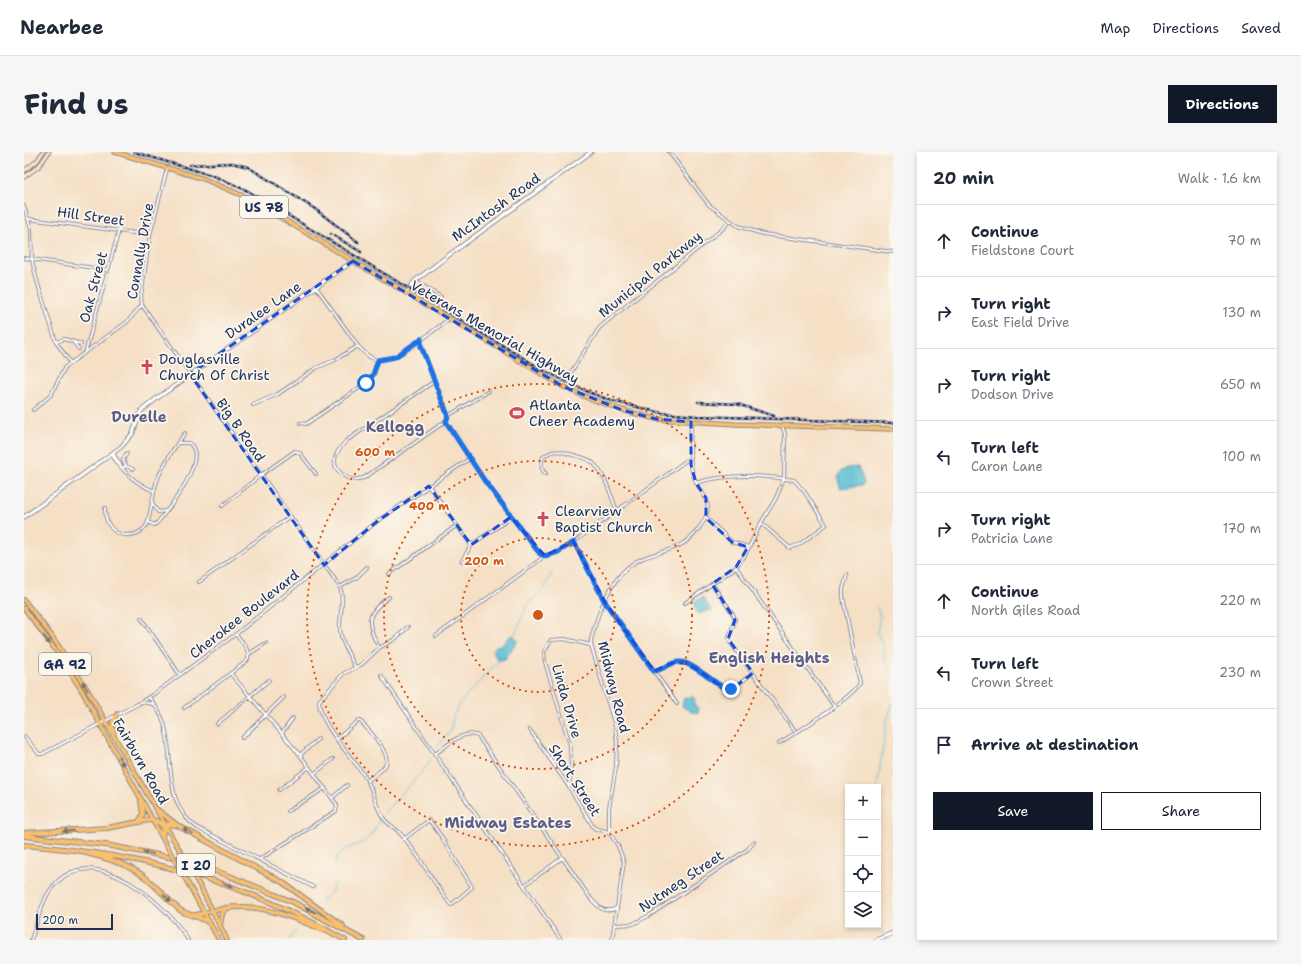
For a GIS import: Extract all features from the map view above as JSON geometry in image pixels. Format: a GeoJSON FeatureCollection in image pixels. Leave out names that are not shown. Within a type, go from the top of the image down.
{"type":"FeatureCollection","features":[{"type":"Feature","properties":{"kind":"highway"},"geometry":{"type":"LineString","coordinates":[[139,822],[143,814],[142,801]]}},
{"type":"Feature","properties":{"kind":"highway"},"geometry":{"type":"LineString","coordinates":[[156,809],[177,825],[282,882],[356,936]]}},
{"type":"Feature","properties":{"kind":"highway"},"geometry":{"type":"LineString","coordinates":[[24,833],[107,828],[152,820],[165,827]]}},
{"type":"Feature","properties":{"kind":"highway"},"geometry":{"type":"LineString","coordinates":[[162,836],[165,827],[170,824],[177,825]]}},
{"type":"Feature","properties":{"kind":"highway","name":"I 20"},"geometry":{"type":"LineString","coordinates":[[24,836],[106,845],[179,859],[262,888],[313,912],[363,940]]}},
{"type":"Feature","properties":{"kind":"highway","name":"I 20"},"geometry":{"type":"LineString","coordinates":[[24,845],[68,848],[152,862],[224,883],[282,907],[345,940]]}},
{"type":"Feature","properties":{"kind":"highway"},"geometry":{"type":"LineString","coordinates":[[68,848],[104,858],[133,869],[145,877],[181,910],[203,918],[210,924]]}},
{"type":"Feature","properties":{"kind":"highway"},"geometry":{"type":"LineString","coordinates":[[195,915],[226,908],[246,907],[302,921],[345,940]]}},
{"type":"Feature","properties":{"kind":"highway"},"geometry":{"type":"LineString","coordinates":[[220,925],[222,914],[226,908]]}},
{"type":"Feature","properties":{"kind":"main road"},"geometry":{"type":"LineString","coordinates":[[24,171],[37,161],[43,152]]}},
{"type":"Feature","properties":{"kind":"main road"},"geometry":{"type":"LineString","coordinates":[[24,177],[39,166],[49,152]]}},
{"type":"Feature","properties":{"kind":"main road","name":"Veterans Memorial Highway"},"geometry":{"type":"LineString","coordinates":[[115,152],[204,179],[241,194],[562,386],[622,410],[656,419],[691,422],[893,429]]}},
{"type":"Feature","properties":{"kind":"main road","name":"Fairburn Road"},"geometry":{"type":"LineString","coordinates":[[24,600],[87,688],[114,739],[202,890],[227,940]]}},
{"type":"Feature","properties":{"kind":"main road","name":"Fairburn Road"},"geometry":{"type":"LineString","coordinates":[[24,608],[69,670],[100,723],[219,940]]}},
{"type":"Feature","properties":{"kind":"main road"},"geometry":{"type":"LineString","coordinates":[[114,739],[112,723],[117,714]]}},
{"type":"Feature","properties":{"kind":"street","name":"McIntosh Road"},"geometry":{"type":"LineString","coordinates":[[406,293],[415,281],[449,255],[591,152]]}},
{"type":"Feature","properties":{"kind":"street"},"geometry":{"type":"LineString","coordinates":[[669,152],[710,205],[730,221],[748,230],[762,234],[893,252]]}},
{"type":"Feature","properties":{"kind":"street","name":"Connally Drive"},"geometry":{"type":"LineString","coordinates":[[33,410],[51,395],[65,367],[70,362],[127,322],[142,305],[141,296],[150,235],[167,168]]}},
{"type":"Feature","properties":{"kind":"street"},"geometry":{"type":"LineString","coordinates":[[24,206],[32,240],[32,260],[56,342],[70,362]]}},
{"type":"Feature","properties":{"kind":"street","name":"Hill Street"},"geometry":{"type":"LineString","coordinates":[[28,219],[150,235]]}},
{"type":"Feature","properties":{"kind":"street","name":"Municipal Parkway"},"geometry":{"type":"LineString","coordinates":[[562,386],[600,327],[721,230],[730,221]]}},
{"type":"Feature","properties":{"kind":"street","name":"Oak Street"},"geometry":{"type":"LineString","coordinates":[[86,350],[119,230]]}},
{"type":"Feature","properties":{"kind":"street"},"geometry":{"type":"LineString","coordinates":[[24,258],[108,270]]}},
{"type":"Feature","properties":{"kind":"street","name":"Duralee Lane"},"geometry":{"type":"LineString","coordinates":[[24,517],[112,454],[128,439],[142,411],[156,398],[354,261]]}},
{"type":"Feature","properties":{"kind":"street"},"geometry":{"type":"LineString","coordinates":[[415,281],[441,297]]}},
{"type":"Feature","properties":{"kind":"street"},"geometry":{"type":"LineString","coordinates":[[316,287],[358,346],[365,353],[378,360],[395,357],[449,319]]}},
{"type":"Feature","properties":{"kind":"street","name":"Big B Road"},"geometry":{"type":"LineString","coordinates":[[142,305],[289,517],[340,587]]}},
{"type":"Feature","properties":{"kind":"street"},"geometry":{"type":"LineString","coordinates":[[56,342],[64,339],[81,344]]}},
{"type":"Feature","properties":{"kind":"street"},"geometry":{"type":"LineString","coordinates":[[421,339],[421,346],[435,381],[448,416],[446,422],[364,478],[352,480],[340,474],[336,469],[334,459],[346,441],[435,381]]}},
{"type":"Feature","properties":{"kind":"street"},"geometry":{"type":"LineString","coordinates":[[73,342],[79,349]]}},
{"type":"Feature","properties":{"kind":"street"},"geometry":{"type":"LineString","coordinates":[[253,405],[278,394],[316,368],[335,360],[358,346]]}},
{"type":"Feature","properties":{"kind":"street"},"geometry":{"type":"LineString","coordinates":[[300,423],[306,424],[366,383],[373,375],[378,360]]}},
{"type":"Feature","properties":{"kind":"street"},"geometry":{"type":"LineString","coordinates":[[448,416],[489,391]]}},
{"type":"Feature","properties":{"kind":"street"},"geometry":{"type":"LineString","coordinates":[[446,422],[469,459],[536,549],[545,556]]}},
{"type":"Feature","properties":{"kind":"street"},"geometry":{"type":"LineString","coordinates":[[691,422],[690,465],[696,484],[706,498],[708,505],[706,518],[732,542],[748,547]]}},
{"type":"Feature","properties":{"kind":"street"},"geometry":{"type":"LineString","coordinates":[[685,603],[736,567],[744,557],[761,523],[776,498],[784,478],[786,434],[781,425]]}},
{"type":"Feature","properties":{"kind":"street"},"geometry":{"type":"LineString","coordinates":[[105,508],[107,522],[112,529],[120,534],[137,534],[148,522],[154,491],[165,464],[185,433]]}},
{"type":"Feature","properties":{"kind":"street"},"geometry":{"type":"LineString","coordinates":[[148,522],[154,525],[168,511],[184,484],[195,457],[195,451],[192,446],[186,442],[178,443]]}},
{"type":"Feature","properties":{"kind":"street"},"geometry":{"type":"LineString","coordinates":[[222,506],[260,475],[295,451],[300,453],[316,474]]}},
{"type":"Feature","properties":{"kind":"street"},"geometry":{"type":"LineString","coordinates":[[546,474],[542,470],[541,466],[543,457],[553,451],[588,460],[596,467],[609,489],[617,511]]}},
{"type":"Feature","properties":{"kind":"street"},"geometry":{"type":"LineString","coordinates":[[127,453],[123,460],[126,466],[133,469]]}},
{"type":"Feature","properties":{"kind":"street"},"geometry":{"type":"LineString","coordinates":[[112,454],[135,482],[154,491]]}},
{"type":"Feature","properties":{"kind":"street"},"geometry":{"type":"LineString","coordinates":[[436,636],[545,556],[558,552],[574,542],[691,457]]}},
{"type":"Feature","properties":{"kind":"street","name":"Cherokee Boulevard"},"geometry":{"type":"LineString","coordinates":[[24,736],[39,754],[141,702],[236,634],[379,520],[469,459]]}},
{"type":"Feature","properties":{"kind":"street"},"geometry":{"type":"LineString","coordinates":[[122,468],[126,466]]}},
{"type":"Feature","properties":{"kind":"street"},"geometry":{"type":"LineString","coordinates":[[696,484],[715,478],[727,477],[784,478],[794,480],[798,483],[826,525],[800,544],[790,548],[761,523]]}},
{"type":"Feature","properties":{"kind":"street"},"geometry":{"type":"LineString","coordinates":[[429,486],[456,526],[471,545]]}},
{"type":"Feature","properties":{"kind":"street"},"geometry":{"type":"LineString","coordinates":[[151,502],[158,512],[168,511]]}},
{"type":"Feature","properties":{"kind":"street"},"geometry":{"type":"LineString","coordinates":[[199,582],[289,517]]}},
{"type":"Feature","properties":{"kind":"street"},"geometry":{"type":"LineString","coordinates":[[462,561],[471,545],[512,517]]}},
{"type":"Feature","properties":{"kind":"street","name":"Midway Road"},"geometry":{"type":"LineString","coordinates":[[609,832],[609,808],[616,767],[617,742],[615,726],[591,645],[594,627],[605,602],[628,567],[644,558],[677,548],[688,541],[706,518]]}},
{"type":"Feature","properties":{"kind":"street"},"geometry":{"type":"LineString","coordinates":[[389,574],[456,526]]}},
{"type":"Feature","properties":{"kind":"street"},"geometry":{"type":"LineString","coordinates":[[574,542],[605,602],[678,704]]}},
{"type":"Feature","properties":{"kind":"street"},"geometry":{"type":"LineString","coordinates":[[356,667],[341,639],[340,630],[343,598],[340,587],[356,578],[367,567]]}},
{"type":"Feature","properties":{"kind":"street"},"geometry":{"type":"LineString","coordinates":[[736,567],[834,706]]}},
{"type":"Feature","properties":{"kind":"street"},"geometry":{"type":"LineString","coordinates":[[779,743],[834,706],[858,687],[860,683],[843,589],[847,575]]}},
{"type":"Feature","properties":{"kind":"street"},"geometry":{"type":"LineString","coordinates":[[712,584],[733,614],[735,620],[729,638],[730,642],[796,733]]}},
{"type":"Feature","properties":{"kind":"street"},"geometry":{"type":"LineString","coordinates":[[379,648],[370,631],[372,614],[374,608],[389,597]]}},
{"type":"Feature","properties":{"kind":"street"},"geometry":{"type":"LineString","coordinates":[[140,618],[180,675]]}},
{"type":"Feature","properties":{"kind":"street"},"geometry":{"type":"LineString","coordinates":[[404,839],[429,820],[441,836],[472,887],[451,905],[439,890],[425,866],[404,839],[398,830],[384,819],[368,780],[337,739],[320,710],[320,701],[343,674],[362,664],[379,648],[395,639],[408,627]]}},
{"type":"Feature","properties":{"kind":"street"},"geometry":{"type":"LineString","coordinates":[[184,708],[248,661],[249,654],[236,634]]}},
{"type":"Feature","properties":{"kind":"street","name":"Linda Drive"},"geometry":{"type":"LineString","coordinates":[[569,787],[571,764],[570,745],[545,662],[544,652],[551,640],[557,638],[591,645]]}},
{"type":"Feature","properties":{"kind":"street"},"geometry":{"type":"LineString","coordinates":[[249,654],[266,643]]}},
{"type":"Feature","properties":{"kind":"street"},"geometry":{"type":"LineString","coordinates":[[654,671],[672,663],[688,663],[725,689],[736,686],[752,673]]}},
{"type":"Feature","properties":{"kind":"street"},"geometry":{"type":"LineString","coordinates":[[231,674],[249,697],[300,755],[337,805],[336,811],[259,859]]}},
{"type":"Feature","properties":{"kind":"street"},"geometry":{"type":"LineString","coordinates":[[381,675],[561,940]]}},
{"type":"Feature","properties":{"kind":"street"},"geometry":{"type":"LineString","coordinates":[[217,724],[269,680]]}},
{"type":"Feature","properties":{"kind":"street"},"geometry":{"type":"LineString","coordinates":[[153,702],[154,693]]}},
{"type":"Feature","properties":{"kind":"street"},"geometry":{"type":"LineString","coordinates":[[149,697],[156,706],[164,723],[173,790],[181,812],[197,827],[313,887]]}},
{"type":"Feature","properties":{"kind":"street"},"geometry":{"type":"LineString","coordinates":[[242,738],[284,698]]}},
{"type":"Feature","properties":{"kind":"street"},"geometry":{"type":"LineString","coordinates":[[141,702],[149,702],[156,706]]}},
{"type":"Feature","properties":{"kind":"street"},"geometry":{"type":"LineString","coordinates":[[282,734],[293,718]]}},
{"type":"Feature","properties":{"kind":"street"},"geometry":{"type":"LineString","coordinates":[[337,739],[359,720],[372,733],[387,755],[387,762],[384,768],[368,780]]}},
{"type":"Feature","properties":{"kind":"street","name":"Short Street"},"geometry":{"type":"LineString","coordinates":[[530,730],[569,787],[594,828],[609,832]]}},
{"type":"Feature","properties":{"kind":"street"},"geometry":{"type":"LineString","coordinates":[[435,754],[461,736],[471,733],[478,736],[590,899],[599,908],[610,912],[617,908]]}},
{"type":"Feature","properties":{"kind":"street"},"geometry":{"type":"LineString","coordinates":[[300,755],[318,739]]}},
{"type":"Feature","properties":{"kind":"street"},"geometry":{"type":"LineString","coordinates":[[314,774],[333,759]]}},
{"type":"Feature","properties":{"kind":"street"},"geometry":{"type":"LineString","coordinates":[[279,790],[309,767]]}},
{"type":"Feature","properties":{"kind":"street"},"geometry":{"type":"LineString","coordinates":[[332,798],[348,785]]}},
{"type":"Feature","properties":{"kind":"street"},"geometry":{"type":"LineString","coordinates":[[288,811],[325,788]]}},
{"type":"Feature","properties":{"kind":"street"},"geometry":{"type":"LineString","coordinates":[[609,832],[618,846],[624,862],[612,940]]}},
{"type":"Feature","properties":{"kind":"street","name":"Nutmeg Street"},"geometry":{"type":"LineString","coordinates":[[615,925],[633,924],[650,916],[748,849],[754,842]]}},
{"type":"Feature","properties":{"kind":"street"},"geometry":{"type":"LineString","coordinates":[[524,885],[562,858]]}},
{"type":"Feature","properties":{"kind":"street"},"geometry":{"type":"LineString","coordinates":[[31,940],[45,900],[51,888],[63,876],[71,872],[88,869],[105,872],[150,896],[176,923],[188,940]]}},
{"type":"Feature","properties":{"kind":"street"},"geometry":{"type":"LineString","coordinates":[[876,940],[893,933]]}},
{"type":"Feature","properties":{"kind":"highlighted area"},"geometry":{"type":"Polygon","coordinates":[[[353,261],[562,386],[622,410],[656,419],[691,422],[691,465],[696,483],[706,498],[706,518],[732,542],[748,547],[736,567],[712,584],[735,620],[728,639],[753,673],[736,686],[725,689],[688,663],[672,663],[654,671],[605,602],[573,541],[545,556],[511,517],[471,545],[429,486],[379,520],[324,565],[190,374],[353,261]]]}},
{"type":"Feature","properties":{"kind":"water"},"geometry":{"type":"Polygon","coordinates":[[[858,467],[864,482],[863,485],[840,488],[838,477],[840,472],[847,468],[858,467]]]}},
{"type":"Feature","properties":{"kind":"water"},"geometry":{"type":"Polygon","coordinates":[[[703,597],[711,610],[698,614],[694,608],[695,601],[703,597]]]}},
{"type":"Feature","properties":{"kind":"water"},"geometry":{"type":"Polygon","coordinates":[[[510,636],[514,636],[517,639],[517,642],[505,659],[498,661],[492,650],[496,646],[502,645],[510,636]]]}},
{"type":"Feature","properties":{"kind":"water"},"geometry":{"type":"Polygon","coordinates":[[[692,696],[695,700],[694,705],[699,709],[698,713],[691,712],[682,706],[684,698],[686,699],[692,696]]]}},
{"type":"Feature","properties":{"kind":"waterway"},"geometry":{"type":"LineString","coordinates":[[514,636],[528,604],[544,589],[552,572]]}},
{"type":"Feature","properties":{"kind":"waterway"},"geometry":{"type":"LineString","coordinates":[[877,607],[880,616],[877,632],[883,644],[885,663],[893,676]]}},
{"type":"Feature","properties":{"kind":"waterway"},"geometry":{"type":"LineString","coordinates":[[437,747],[450,732],[454,714],[462,701],[498,661]]}},
{"type":"Feature","properties":{"kind":"waterway"},"geometry":{"type":"LineString","coordinates":[[877,784],[887,720],[893,703]]}},
{"type":"Feature","properties":{"kind":"waterway"},"geometry":{"type":"LineString","coordinates":[[384,814],[426,767],[431,759]]}},
{"type":"Feature","properties":{"kind":"waterway"},"geometry":{"type":"LineString","coordinates":[[334,866],[339,854],[367,839],[381,818]]}},
{"type":"Feature","properties":{"kind":"waterway"},"geometry":{"type":"LineString","coordinates":[[329,895],[332,892],[333,885],[337,883]]}},
{"type":"Feature","properties":{"kind":"waterway"},"geometry":{"type":"LineString","coordinates":[[321,901],[326,897]]}},
{"type":"Feature","properties":{"kind":"waterway"},"geometry":{"type":"LineString","coordinates":[[879,928],[887,940]]}},
{"type":"Feature","properties":{"kind":"waterway"},"geometry":{"type":"LineString","coordinates":[[289,940],[296,931]]}},
{"type":"Feature","properties":{"kind":"railway"},"geometry":{"type":"LineString","coordinates":[[134,152],[214,176],[248,191],[543,370],[588,392],[612,401],[662,413],[697,416],[893,423]]}},
{"type":"Feature","properties":{"kind":"railway"},"geometry":{"type":"LineString","coordinates":[[190,165],[232,163],[248,167],[315,209],[358,242]]}},
{"type":"Feature","properties":{"kind":"railway"},"geometry":{"type":"LineString","coordinates":[[331,234],[361,252]]}},
{"type":"Feature","properties":{"kind":"railway"},"geometry":{"type":"LineString","coordinates":[[698,402],[737,404],[774,416]]}},
{"type":"Feature","properties":{"kind":"place","name":"Douglasville Church Of Christ"},"geometry":{"type":"Point","coordinates":[147,367]}},
{"type":"Feature","properties":{"kind":"place","name":"Atlanta Cheer Academy"},"geometry":{"type":"Point","coordinates":[517,413]}},
{"type":"Feature","properties":{"kind":"place","name":"Clearview Baptist Church"},"geometry":{"type":"Point","coordinates":[543,519]}},
{"type":"Feature","properties":{"kind":"district","name":"Durelle"},"geometry":{"type":"Point","coordinates":[139,417]}},
{"type":"Feature","properties":{"kind":"district","name":"Kellogg"},"geometry":{"type":"Point","coordinates":[395,427]}},
{"type":"Feature","properties":{"kind":"district","name":"English Heights"},"geometry":{"type":"Point","coordinates":[769,658]}},
{"type":"Feature","properties":{"kind":"district","name":"Midway Estates"},"geometry":{"type":"Point","coordinates":[508,823]}},
{"type":"Feature","properties":{"kind":"route"},"geometry":{"type":"LineString","coordinates":[[366,383],[373,375],[378,360],[395,357],[421,339],[421,346],[424,355],[448,416],[446,422],[469,459],[540,554],[545,556],[558,552],[574,542],[605,602],[641,655],[654,671],[672,663],[688,663],[725,689],[731,689]]}}]}
